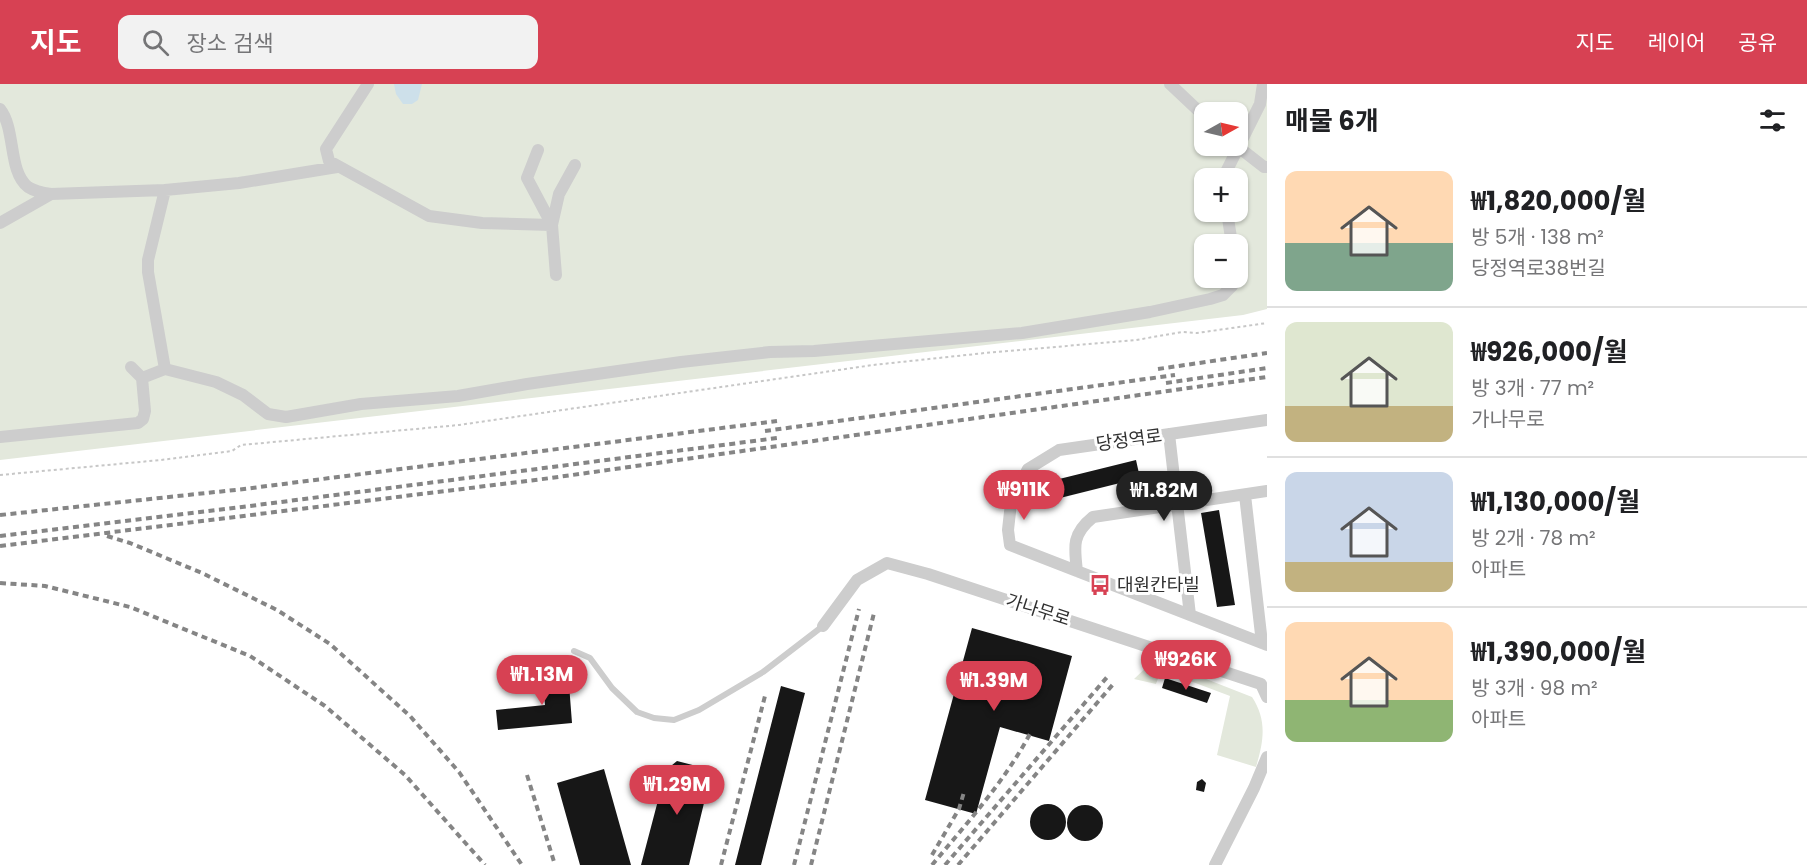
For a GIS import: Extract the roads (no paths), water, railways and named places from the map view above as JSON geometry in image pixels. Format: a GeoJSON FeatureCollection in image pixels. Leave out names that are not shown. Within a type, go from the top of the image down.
{"type":"FeatureCollection","features":[{"type":"Feature","properties":{"kind":"street"},"geometry":{"type":"LineString","coordinates":[[368,84],[326,149],[329,161],[429,216],[482,223],[552,225]]}},
{"type":"Feature","properties":{"kind":"street"},"geometry":{"type":"LineString","coordinates":[[1170,84],[1194,107]]}},
{"type":"Feature","properties":{"kind":"street"},"geometry":{"type":"LineString","coordinates":[[1248,127],[1260,104],[1263,84]]}},
{"type":"Feature","properties":{"kind":"street"},"geometry":{"type":"LineString","coordinates":[[0,109],[9,132],[20,178],[28,187],[51,194],[165,190],[239,183],[337,166]]}},
{"type":"Feature","properties":{"kind":"street"},"geometry":{"type":"LineString","coordinates":[[538,150],[528,178],[552,225]]}},
{"type":"Feature","properties":{"kind":"street"},"geometry":{"type":"LineString","coordinates":[[1248,154],[1267,167]]}},
{"type":"Feature","properties":{"kind":"street"},"geometry":{"type":"LineString","coordinates":[[556,275],[552,225],[559,194],[575,165]]}},
{"type":"Feature","properties":{"kind":"street"},"geometry":{"type":"LineString","coordinates":[[165,190],[148,260],[148,272],[165,369]]}},
{"type":"Feature","properties":{"kind":"street"},"geometry":{"type":"LineString","coordinates":[[0,223],[51,194]]}},
{"type":"Feature","properties":{"kind":"street"},"geometry":{"type":"LineString","coordinates":[[142,378],[165,369],[216,382],[243,395],[268,414],[286,417],[361,404],[458,396],[527,384],[770,352],[814,351],[1032,331],[1150,312],[1210,299],[1223,295],[1230,288]]}},
{"type":"Feature","properties":{"kind":"street"},"geometry":{"type":"LineString","coordinates":[[0,437],[138,423],[143,419],[145,411],[142,378],[131,367]]}},
{"type":"Feature","properties":{"kind":"street","name":"당정역로"},"geometry":{"type":"LineString","coordinates":[[1265,644],[1010,545],[1008,530],[1011,503],[1028,469],[1059,450],[1267,420]]}},
{"type":"Feature","properties":{"kind":"street"},"geometry":{"type":"LineString","coordinates":[[1169,434],[1191,615]]}},
{"type":"Feature","properties":{"kind":"street"},"geometry":{"type":"LineString","coordinates":[[1077,571],[1074,545],[1081,526],[1093,517],[1267,491]]}},
{"type":"Feature","properties":{"kind":"street"},"geometry":{"type":"LineString","coordinates":[[1245,495],[1265,644]]}},
{"type":"Feature","properties":{"kind":"street","name":"가나무로"},"geometry":{"type":"LineString","coordinates":[[823,626],[857,580],[887,563],[928,574],[1261,684],[1267,697]]}},
{"type":"Feature","properties":{"kind":"street"},"geometry":{"type":"LineString","coordinates":[[1215,865],[1267,757]]}},
{"type":"Feature","properties":{"kind":"lane"},"geometry":{"type":"LineString","coordinates":[[574,651],[590,658],[612,688],[637,712],[654,718],[674,720],[699,710],[763,672],[823,626]]}},
{"type":"Feature","properties":{"kind":"water"},"geometry":{"type":"Polygon","coordinates":[[[394,84],[422,84],[418,100],[412,104],[403,104],[396,94],[394,84]]]}},
{"type":"Feature","properties":{"kind":"railway"},"geometry":{"type":"LineString","coordinates":[[1158,369],[1267,353]]}},
{"type":"Feature","properties":{"kind":"railway"},"geometry":{"type":"LineString","coordinates":[[1166,383],[1267,368]]}},
{"type":"Feature","properties":{"kind":"railway"},"geometry":{"type":"LineString","coordinates":[[765,431],[1175,375]]}},
{"type":"Feature","properties":{"kind":"railway"},"geometry":{"type":"LineString","coordinates":[[0,546],[551,478],[1267,377]]}},
{"type":"Feature","properties":{"kind":"railway"},"geometry":{"type":"LineString","coordinates":[[0,515],[244,489],[777,421]]}},
{"type":"Feature","properties":{"kind":"railway"},"geometry":{"type":"LineString","coordinates":[[0,536],[777,438]]}},
{"type":"Feature","properties":{"kind":"railway"},"geometry":{"type":"LineString","coordinates":[[107,536],[130,543],[202,573],[277,610],[330,644],[410,716],[459,772],[522,865]]}},
{"type":"Feature","properties":{"kind":"railway"},"geometry":{"type":"LineString","coordinates":[[0,583],[45,586],[130,607],[250,656],[325,706],[405,775],[485,865]]}},
{"type":"Feature","properties":{"kind":"railway"},"geometry":{"type":"LineString","coordinates":[[794,865],[859,609]]}},
{"type":"Feature","properties":{"kind":"railway"},"geometry":{"type":"LineString","coordinates":[[811,865],[874,613]]}},
{"type":"Feature","properties":{"kind":"railway"},"geometry":{"type":"LineString","coordinates":[[945,865],[1108,676]]}},
{"type":"Feature","properties":{"kind":"railway"},"geometry":{"type":"LineString","coordinates":[[958,865],[1115,682]]}},
{"type":"Feature","properties":{"kind":"railway"},"geometry":{"type":"LineString","coordinates":[[721,865],[765,696]]}},
{"type":"Feature","properties":{"kind":"railway"},"geometry":{"type":"LineString","coordinates":[[932,865],[998,784],[1031,732]]}},
{"type":"Feature","properties":{"kind":"railway"},"geometry":{"type":"LineString","coordinates":[[527,775],[555,865]]}},
{"type":"Feature","properties":{"kind":"railway"},"geometry":{"type":"LineString","coordinates":[[932,855],[959,809],[964,792]]}},
{"type":"Feature","properties":{"kind":"place","name":"대원칸타빌"},"geometry":{"type":"Point","coordinates":[1100,585]}}]}
